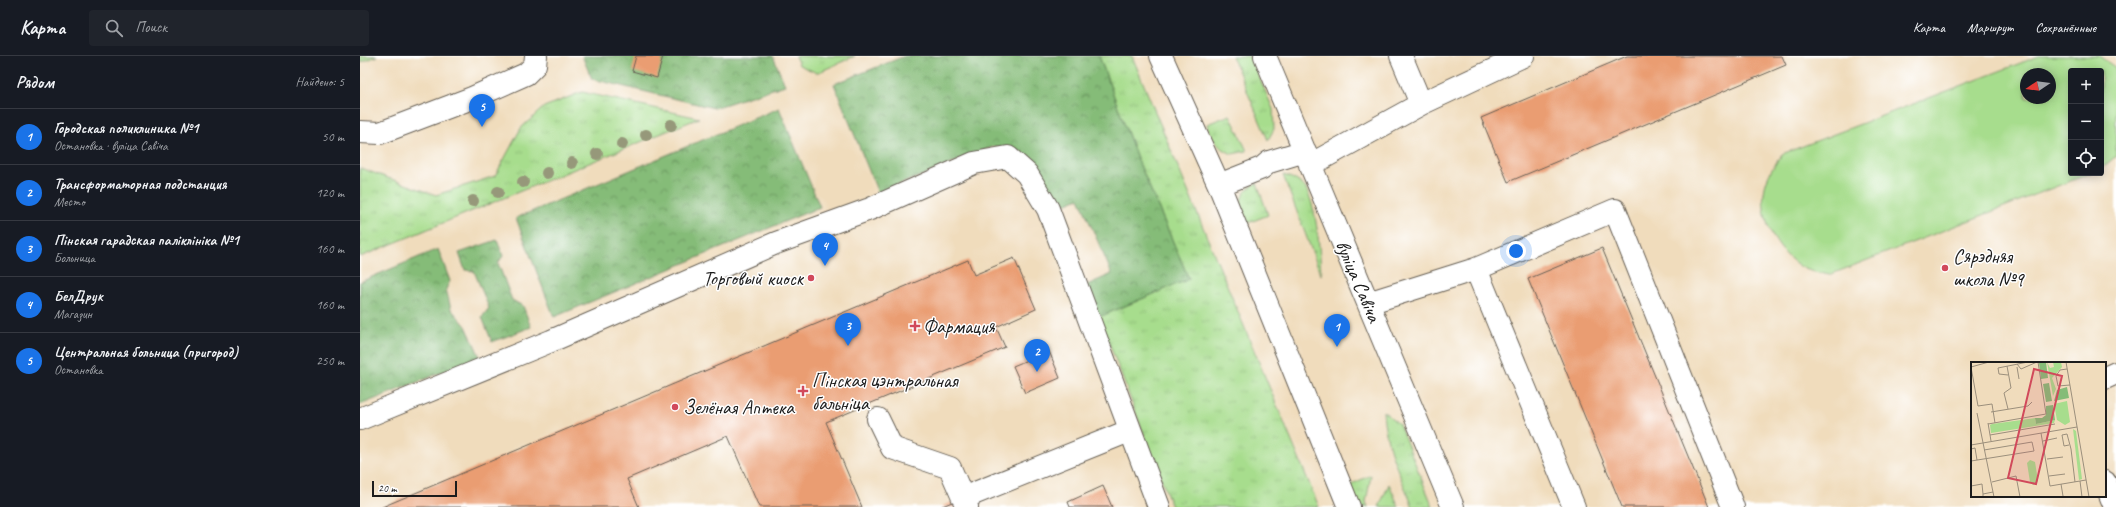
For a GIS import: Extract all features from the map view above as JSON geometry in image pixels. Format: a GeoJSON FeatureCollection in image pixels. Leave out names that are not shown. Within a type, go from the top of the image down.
{"type":"FeatureCollection","features":[{"type":"Feature","properties":{"kind":"street"},"geometry":{"type":"LineString","coordinates":[[360,132],[380,133],[472,98],[526,74],[535,65],[536,56]]}},
{"type":"Feature","properties":{"kind":"street"},"geometry":{"type":"LineString","coordinates":[[1161,56],[1218,185],[1349,507]]}},
{"type":"Feature","properties":{"kind":"street","name":"вуліца Савіча"},"geometry":{"type":"LineString","coordinates":[[1265,56],[1453,507]]}},
{"type":"Feature","properties":{"kind":"street"},"geometry":{"type":"LineString","coordinates":[[1401,56],[1422,104]]}},
{"type":"Feature","properties":{"kind":"street"},"geometry":{"type":"LineString","coordinates":[[1218,185],[1262,168],[1269,162],[1308,158],[1523,56]]}},
{"type":"Feature","properties":{"kind":"street"},"geometry":{"type":"LineString","coordinates":[[360,419],[551,341],[776,243],[870,209],[974,163],[1008,157],[1027,174],[1048,209],[1129,431],[1159,507]]}},
{"type":"Feature","properties":{"kind":"street"},"geometry":{"type":"LineString","coordinates":[[1368,303],[1476,269],[1615,210],[1733,507]]}},
{"type":"Feature","properties":{"kind":"street"},"geometry":{"type":"LineString","coordinates":[[1476,269],[1574,507]]}},
{"type":"Feature","properties":{"kind":"street"},"geometry":{"type":"LineString","coordinates":[[2106,378],[2116,373]]}},
{"type":"Feature","properties":{"kind":"street"},"geometry":{"type":"LineString","coordinates":[[878,419],[892,448],[950,468],[965,503],[1129,431]]}},
{"type":"Feature","properties":{"kind":"street"},"geometry":{"type":"LineString","coordinates":[[2106,484],[2115,507]]}},
{"type":"Feature","properties":{"kind":"green space"},"geometry":{"type":"Polygon","coordinates":[[[360,56],[377,56],[360,63],[360,56]]]}},
{"type":"Feature","properties":{"kind":"green space"},"geometry":{"type":"Polygon","coordinates":[[[582,56],[773,56],[785,85],[714,108],[592,79],[582,56]]]}},
{"type":"Feature","properties":{"kind":"green space"},"geometry":{"type":"Polygon","coordinates":[[[795,56],[855,56],[817,73],[799,65],[795,56]]]}},
{"type":"Feature","properties":{"kind":"green space"},"geometry":{"type":"Polygon","coordinates":[[[905,56],[1099,56],[1137,158],[1189,279],[1099,317],[1087,285],[1112,274],[1079,198],[1055,208],[1040,173],[1021,152],[995,146],[878,193],[834,84],[905,56]]]}},
{"type":"Feature","properties":{"kind":"green space"},"geometry":{"type":"Polygon","coordinates":[[[1099,56],[1132,56],[1319,507],[1172,507],[1099,317],[1189,279],[1137,158],[1099,56]]]}},
{"type":"Feature","properties":{"kind":"green space"},"geometry":{"type":"Polygon","coordinates":[[[1232,56],[1250,56],[1273,109],[1274,129],[1268,140],[1232,56]]]}},
{"type":"Feature","properties":{"kind":"green space"},"geometry":{"type":"Polygon","coordinates":[[[2039,56],[2099,56],[2116,68],[2116,156],[2104,166],[2104,68],[2068,68],[2068,176],[2083,176],[1829,275],[1805,269],[1794,262],[1777,243],[1770,231],[1764,206],[1764,193],[1768,177],[1782,154],[2039,56]]]}},
{"type":"Feature","properties":{"kind":"green space"},"geometry":{"type":"Polygon","coordinates":[[[582,92],[699,118],[360,257],[360,168],[436,195],[495,176],[521,128],[544,107],[582,92]]]}},
{"type":"Feature","properties":{"kind":"green space"},"geometry":{"type":"Polygon","coordinates":[[[779,108],[820,207],[554,317],[516,218],[779,108]]]}},
{"type":"Feature","properties":{"kind":"green space"},"geometry":{"type":"Polygon","coordinates":[[[1230,115],[1247,151],[1232,154],[1215,142],[1208,130],[1207,124],[1230,115]]]}},
{"type":"Feature","properties":{"kind":"green space"},"geometry":{"type":"Polygon","coordinates":[[[1283,175],[1292,178],[1301,184],[1306,189],[1310,197],[1317,230],[1321,275],[1283,175]]]}},
{"type":"Feature","properties":{"kind":"green space"},"geometry":{"type":"Polygon","coordinates":[[[1257,183],[1268,215],[1248,223],[1242,211],[1241,200],[1246,191],[1257,183]]]}},
{"type":"Feature","properties":{"kind":"green space"},"geometry":{"type":"Polygon","coordinates":[[[497,240],[503,256],[498,263],[512,300],[523,306],[531,327],[492,342],[482,317],[489,308],[474,271],[465,270],[459,253],[497,240]]]}},
{"type":"Feature","properties":{"kind":"green space"},"geometry":{"type":"Polygon","coordinates":[[[438,249],[450,281],[446,289],[451,309],[466,326],[480,357],[360,405],[360,282],[438,249]]]}},
{"type":"Feature","properties":{"kind":"green space"},"geometry":{"type":"Polygon","coordinates":[[[1383,411],[1399,424],[1433,507],[1413,507],[1398,472],[1390,448],[1384,424],[1383,411]]]}},
{"type":"Feature","properties":{"kind":"green space"},"geometry":{"type":"Polygon","coordinates":[[[1371,475],[1366,502],[1368,507],[1354,507],[1349,494],[1352,484],[1371,475]]]}},
{"type":"Feature","properties":{"kind":"green space"},"geometry":{"type":"Polygon","coordinates":[[[1389,484],[1399,507],[1379,507],[1389,484]]]}},
{"type":"Feature","properties":{"kind":"building"},"geometry":{"type":"Polygon","coordinates":[[[636,56],[663,56],[657,78],[632,71],[636,56]]]}},
{"type":"Feature","properties":{"kind":"building"},"geometry":{"type":"Polygon","coordinates":[[[1627,56],[1782,56],[1786,65],[1508,182],[1481,118],[1627,56]]]}},
{"type":"Feature","properties":{"kind":"building"},"geometry":{"type":"Polygon","coordinates":[[[1602,248],[1709,507],[1622,507],[1528,279],[1602,248]]]}},
{"type":"Feature","properties":{"kind":"building"},"geometry":{"type":"Polygon","coordinates":[[[1014,258],[1036,309],[996,327],[1005,347],[826,422],[862,507],[759,507],[728,436],[627,479],[639,507],[382,507],[968,260],[974,275],[1014,258]]]}},
{"type":"Feature","properties":{"kind":"building"},"geometry":{"type":"Polygon","coordinates":[[[1049,351],[1060,378],[1025,393],[1013,366],[1049,351]]]}},
{"type":"Feature","properties":{"kind":"building"},"geometry":{"type":"Polygon","coordinates":[[[1103,486],[1112,507],[1070,507],[1068,502],[1103,486]]]}},
{"type":"Feature","properties":{"kind":"building"},"geometry":{"type":"Polygon","coordinates":[[[957,500],[960,507],[940,507],[957,500]]]}},
{"type":"Feature","properties":{"kind":"place","name":"Центральная больница (пригород)"},"geometry":{"type":"Point","coordinates":[482,127]}},
{"type":"Feature","properties":{"kind":"place","name":"БелДрук"},"geometry":{"type":"Point","coordinates":[825,266]}},
{"type":"Feature","properties":{"kind":"place","name":"Сярэдняя школа №9"},"geometry":{"type":"Point","coordinates":[1945,268]}},
{"type":"Feature","properties":{"kind":"place","name":"Торговый киоск"},"geometry":{"type":"Point","coordinates":[811,278]}},
{"type":"Feature","properties":{"kind":"place","name":"Фармация"},"geometry":{"type":"Point","coordinates":[915,326]}},
{"type":"Feature","properties":{"kind":"place","name":"Пінская гарадская паліклініка №1"},"geometry":{"type":"Point","coordinates":[848,346]}},
{"type":"Feature","properties":{"kind":"place","name":"Городская поликлиника №1"},"geometry":{"type":"Point","coordinates":[1337,347]}},
{"type":"Feature","properties":{"kind":"place","name":"Трансформаторная подстанция"},"geometry":{"type":"Point","coordinates":[1037,372]}},
{"type":"Feature","properties":{"kind":"place","name":"Пінская цэнтральная бальніца"},"geometry":{"type":"Point","coordinates":[803,391]}},
{"type":"Feature","properties":{"kind":"place","name":"Зелёная Аптека"},"geometry":{"type":"Point","coordinates":[675,407]}}]}
